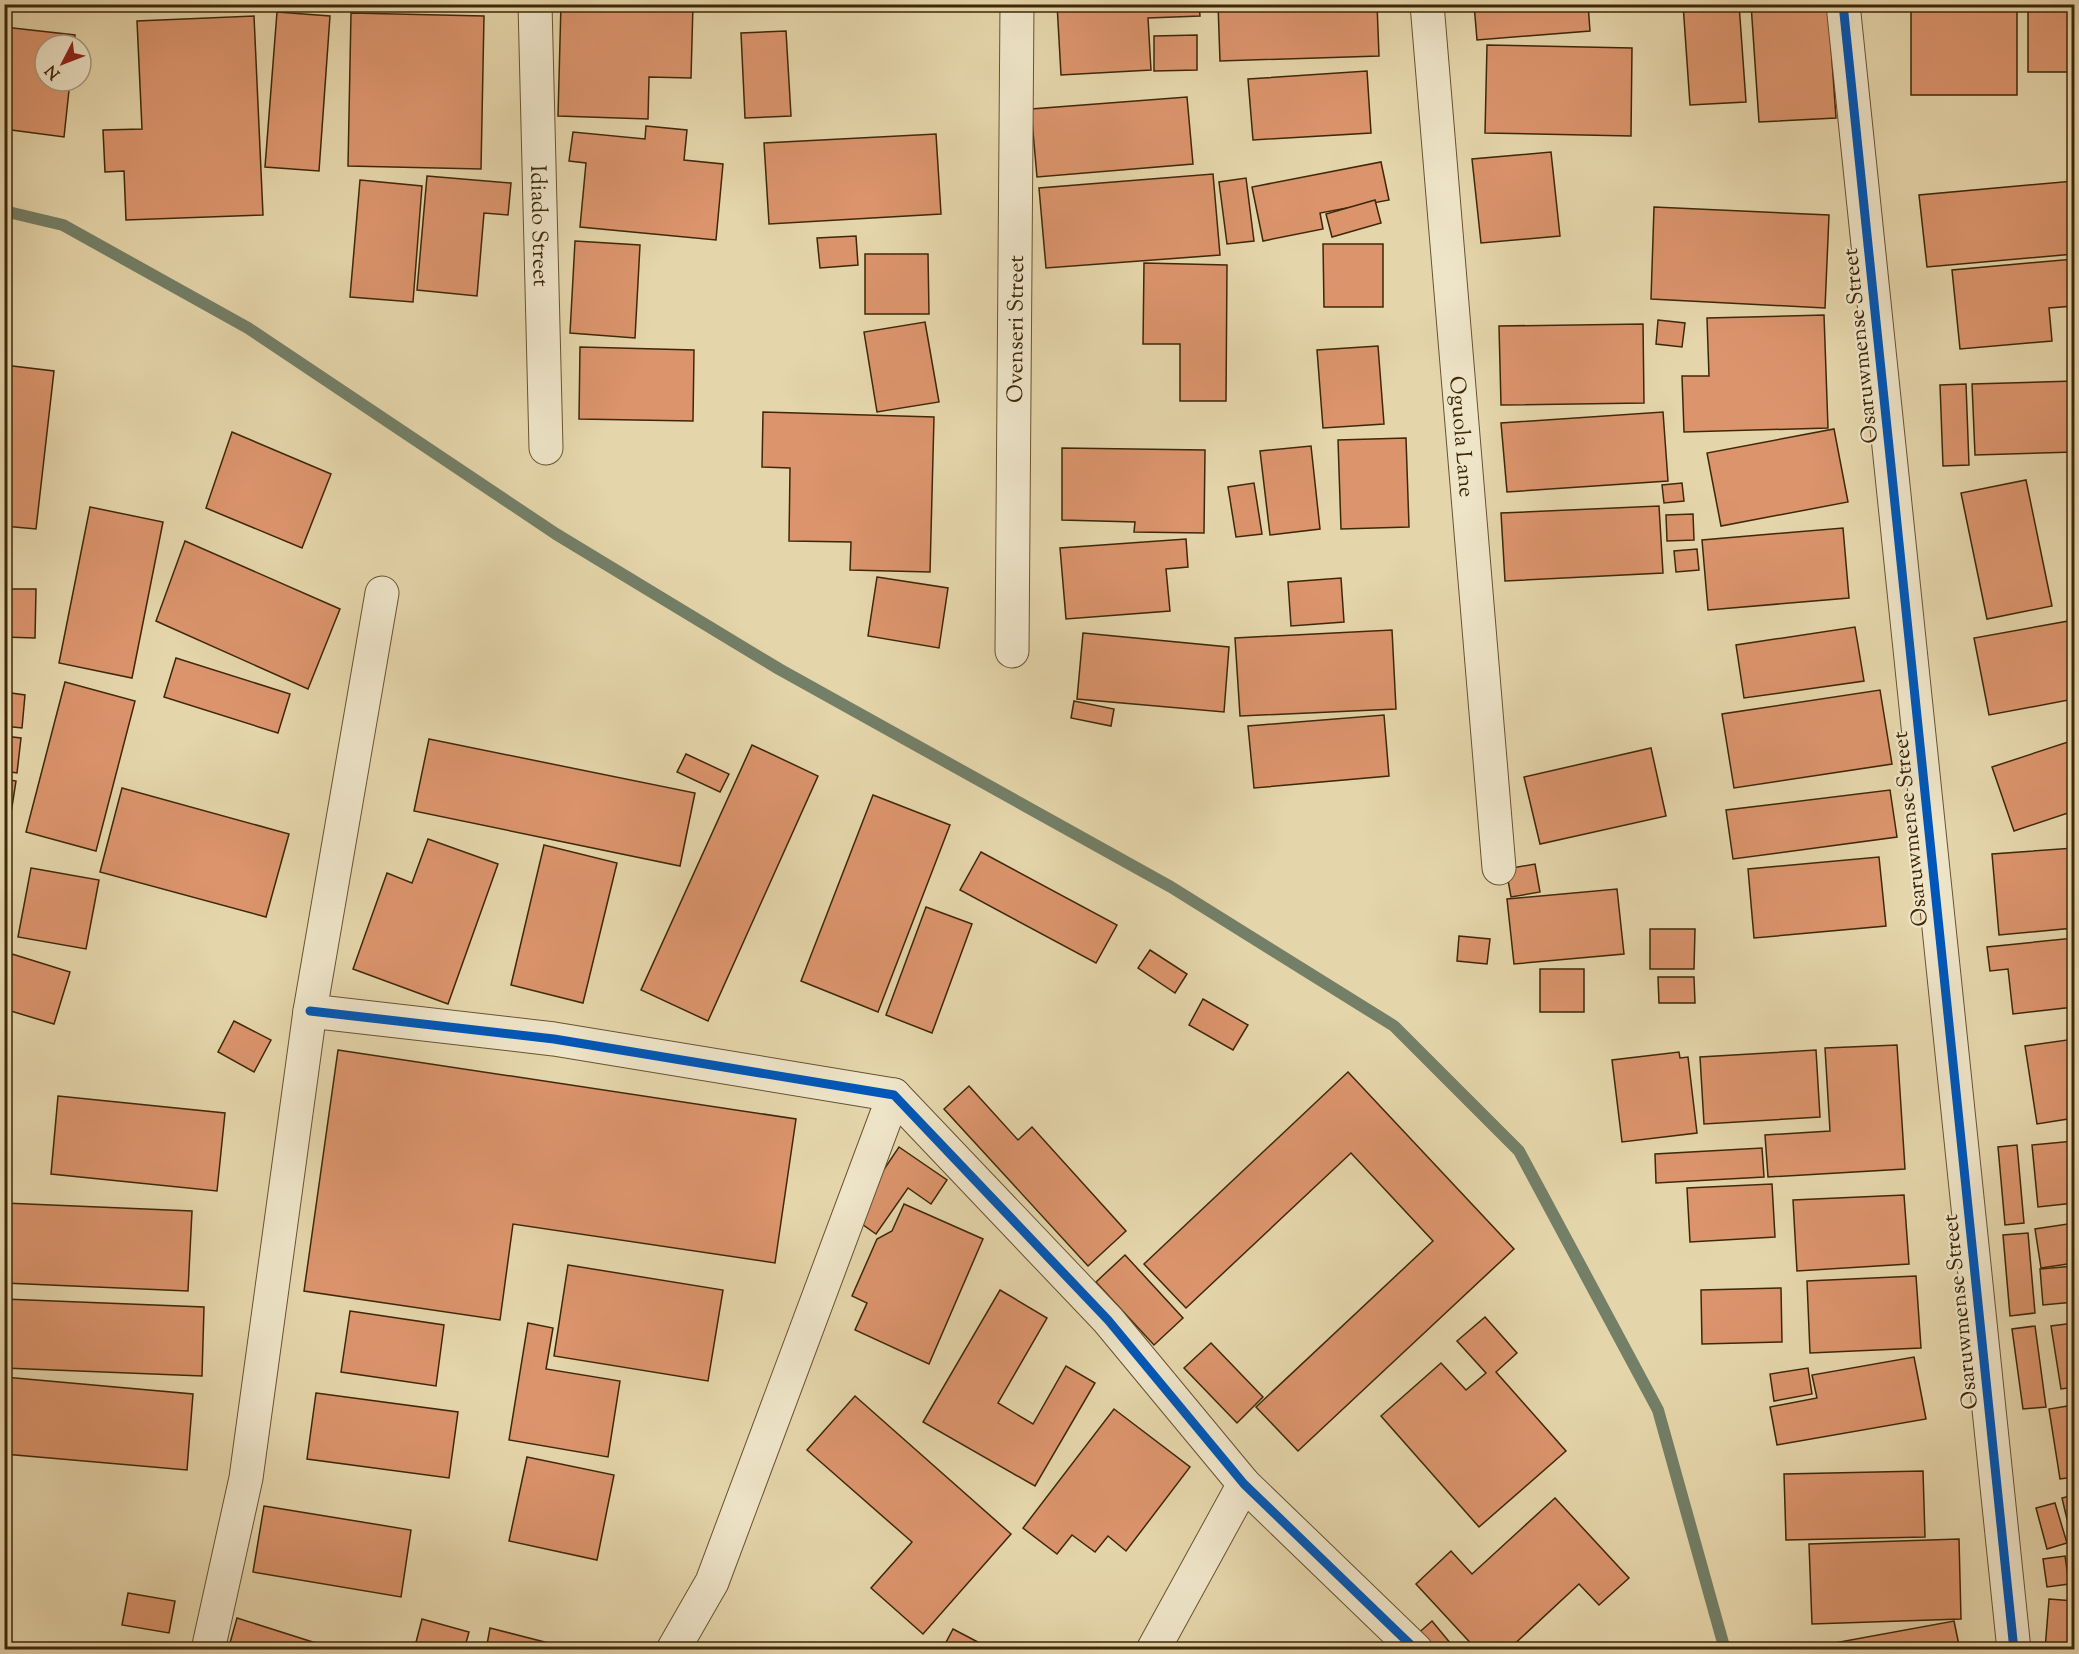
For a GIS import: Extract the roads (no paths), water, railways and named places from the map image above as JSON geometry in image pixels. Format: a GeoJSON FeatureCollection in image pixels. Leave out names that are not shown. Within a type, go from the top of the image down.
{"type":"FeatureCollection","features":[{"type":"Feature","properties":{"kind":"street","name":"Idiado Street"},"geometry":{"type":"LineString","coordinates":[[535,4],[546,448]]}},
{"type":"Feature","properties":{"kind":"street","name":"Ovenseri Street"},"geometry":{"type":"LineString","coordinates":[[1012,651],[1017,4]]}},
{"type":"Feature","properties":{"kind":"street","name":"Oguola Lane"},"geometry":{"type":"LineString","coordinates":[[1426,4],[1499,868]]}},
{"type":"Feature","properties":{"kind":"street","name":"Osaruwmense Street"},"geometry":{"type":"LineString","coordinates":[[1843,4],[2014,1650]]}},
{"type":"Feature","properties":{"kind":"street"},"geometry":{"type":"LineString","coordinates":[[208,1650],[246,1478],[310,1011],[382,593]]}},
{"type":"Feature","properties":{"kind":"street"},"geometry":{"type":"LineString","coordinates":[[310,1011],[554,1039],[894,1095],[1108,1320],[1244,1484],[1416,1650]]}},
{"type":"Feature","properties":{"kind":"street"},"geometry":{"type":"LineString","coordinates":[[673,1650],[712,1582],[894,1095]]}},
{"type":"Feature","properties":{"kind":"street"},"geometry":{"type":"LineString","coordinates":[[1153,1650],[1244,1484]]}},
{"type":"Feature","properties":{"kind":"waterway"},"geometry":{"type":"LineString","coordinates":[[4,211],[63,225],[248,328],[556,534],[779,669],[1171,887],[1394,1026],[1519,1151],[1658,1410],[1725,1650]]}}]}
